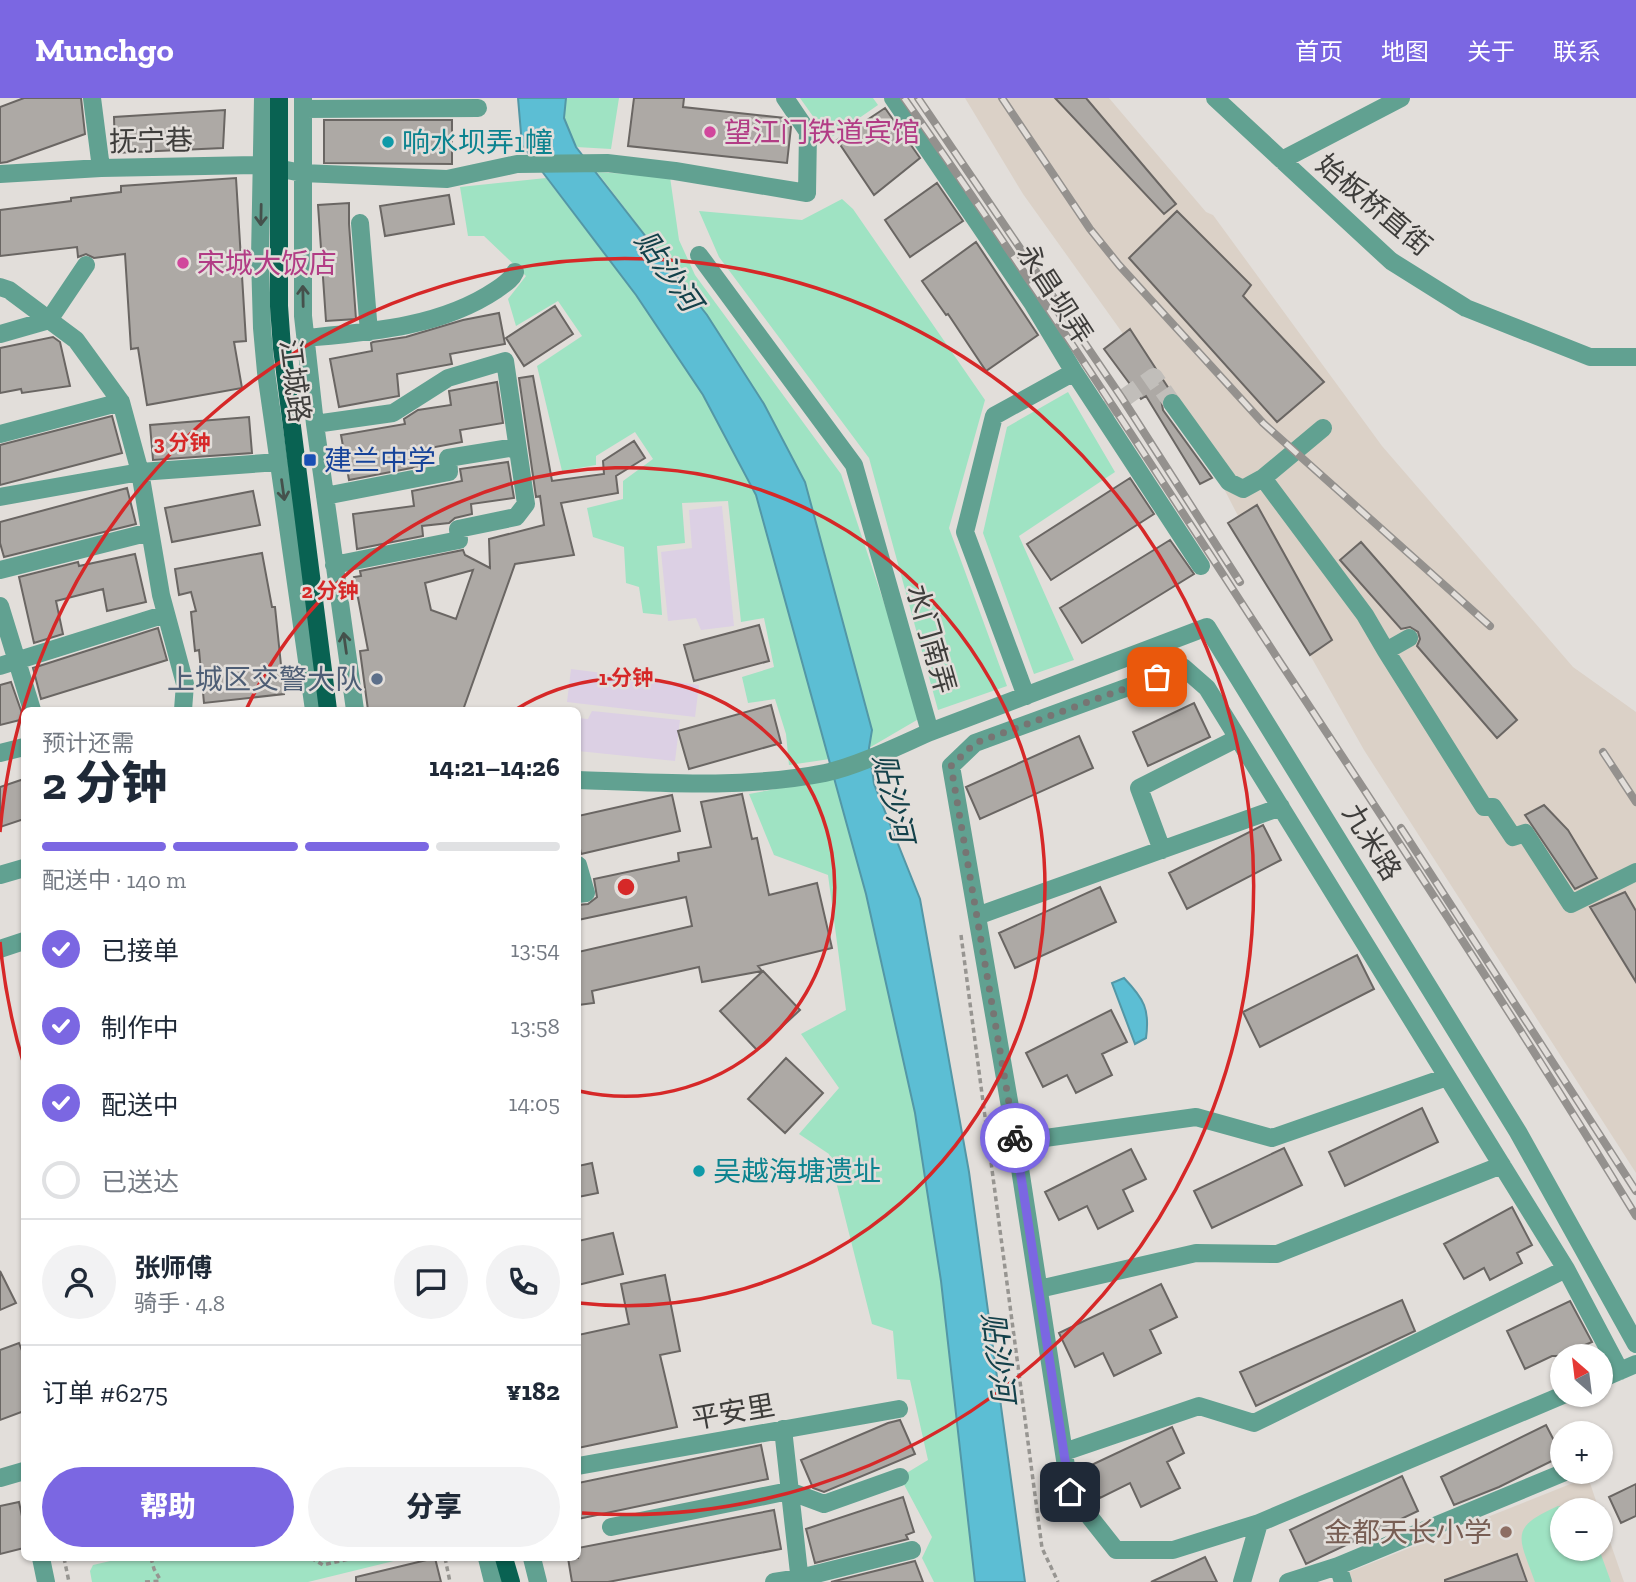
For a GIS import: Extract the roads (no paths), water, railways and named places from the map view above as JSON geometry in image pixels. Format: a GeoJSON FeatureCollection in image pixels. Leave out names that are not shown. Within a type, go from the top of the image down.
{"type":"FeatureCollection","features":[{"type":"Feature","properties":{"kind":"main road","name":"江城路"},"geometry":{"type":"LineString","coordinates":[[279,98],[270,166],[282,348],[327,707]]}},
{"type":"Feature","properties":{"kind":"main road"},"geometry":{"type":"LineString","coordinates":[[505,1561],[511,1582]]}},
{"type":"Feature","properties":{"kind":"street"},"geometry":{"type":"LineString","coordinates":[[92,98],[101,168]]}},
{"type":"Feature","properties":{"kind":"street","name":"江城路"},"geometry":{"type":"LineString","coordinates":[[262,98],[270,166],[261,328],[314,707]]}},
{"type":"Feature","properties":{"kind":"street"},"geometry":{"type":"LineString","coordinates":[[302,173],[447,179],[517,164],[607,163],[676,171],[807,193],[808,132],[785,98]]}},
{"type":"Feature","properties":{"kind":"street","name":"永昌坝弄"},"geometry":{"type":"LineString","coordinates":[[893,98],[1033,304],[1074,372],[994,416],[965,532],[1026,696]]}},
{"type":"Feature","properties":{"kind":"street","name":"始板桥直街"},"geometry":{"type":"LineString","coordinates":[[1214,98],[1391,261],[1466,308],[1590,357],[1636,357]]}},
{"type":"Feature","properties":{"kind":"street"},"geometry":{"type":"LineString","coordinates":[[1282,160],[1401,98]]}},
{"type":"Feature","properties":{"kind":"street"},"geometry":{"type":"LineString","coordinates":[[303,104],[384,103],[478,108]]}},
{"type":"Feature","properties":{"kind":"street","name":"江城路"},"geometry":{"type":"LineString","coordinates":[[303,104],[306,338],[315,424],[355,707]]}},
{"type":"Feature","properties":{"kind":"street","name":"抚宁巷"},"geometry":{"type":"LineString","coordinates":[[0,174],[101,168],[270,166],[302,173]]}},
{"type":"Feature","properties":{"kind":"street"},"geometry":{"type":"LineString","coordinates":[[360,223],[369,332]]}},
{"type":"Feature","properties":{"kind":"street","name":"水门南弄"},"geometry":{"type":"LineString","coordinates":[[581,780],[692,784],[748,782],[826,773],[930,732],[854,465],[699,255]]}},
{"type":"Feature","properties":{"kind":"street"},"geometry":{"type":"LineString","coordinates":[[0,334],[49,320],[86,265]]}},
{"type":"Feature","properties":{"kind":"street"},"geometry":{"type":"LineString","coordinates":[[306,338],[369,332],[412,324],[478,302],[512,279],[515,272]]}},
{"type":"Feature","properties":{"kind":"street"},"geometry":{"type":"LineString","coordinates":[[0,287],[9,290],[76,340],[121,402],[140,472],[166,614],[185,684],[183,707]]}},
{"type":"Feature","properties":{"kind":"street"},"geometry":{"type":"LineString","coordinates":[[315,424],[393,413],[448,378],[505,361],[526,504],[516,517],[458,529],[459,540],[334,565]]}},
{"type":"Feature","properties":{"kind":"street"},"geometry":{"type":"LineString","coordinates":[[1074,372],[1201,566]]}},
{"type":"Feature","properties":{"kind":"street"},"geometry":{"type":"LineString","coordinates":[[0,434],[121,402]]}},
{"type":"Feature","properties":{"kind":"street"},"geometry":{"type":"LineString","coordinates":[[1172,403],[1229,482],[1243,489],[1264,478],[1323,428]]}},
{"type":"Feature","properties":{"kind":"street"},"geometry":{"type":"LineString","coordinates":[[325,496],[449,472],[448,458],[516,447]]}},
{"type":"Feature","properties":{"kind":"street"},"geometry":{"type":"LineString","coordinates":[[0,497],[140,472],[279,462]]}},
{"type":"Feature","properties":{"kind":"street"},"geometry":{"type":"LineString","coordinates":[[1264,478],[1365,615],[1484,807],[1493,807],[1513,837],[1525,833],[1570,904],[1636,872]]}},
{"type":"Feature","properties":{"kind":"street"},"geometry":{"type":"LineString","coordinates":[[0,570],[150,532]]}},
{"type":"Feature","properties":{"kind":"street"},"geometry":{"type":"LineString","coordinates":[[0,606],[31,707]]}},
{"type":"Feature","properties":{"kind":"street"},"geometry":{"type":"LineString","coordinates":[[0,666],[166,614]]}},
{"type":"Feature","properties":{"kind":"street","name":"九米路"},"geometry":{"type":"LineString","coordinates":[[930,732],[1207,627],[1518,1132],[1636,1344]]}},
{"type":"Feature","properties":{"kind":"street"},"geometry":{"type":"LineString","coordinates":[[1386,651],[1409,638]]}},
{"type":"Feature","properties":{"kind":"street"},"geometry":{"type":"LineString","coordinates":[[1550,1400],[1259,1523],[1173,1550],[1116,1550],[1070,1492],[1016,1142],[951,766],[975,743],[1183,667],[1208,688],[1628,1367]]}},
{"type":"Feature","properties":{"kind":"street"},"geometry":{"type":"LineString","coordinates":[[1162,850],[1139,788],[1238,738]]}},
{"type":"Feature","properties":{"kind":"street"},"geometry":{"type":"LineString","coordinates":[[0,753],[21,748]]}},
{"type":"Feature","properties":{"kind":"street"},"geometry":{"type":"LineString","coordinates":[[977,916],[1281,807]]}},
{"type":"Feature","properties":{"kind":"street"},"geometry":{"type":"LineString","coordinates":[[0,875],[21,869]]}},
{"type":"Feature","properties":{"kind":"street"},"geometry":{"type":"LineString","coordinates":[[581,875],[586,892],[581,893]]}},
{"type":"Feature","properties":{"kind":"street"},"geometry":{"type":"LineString","coordinates":[[0,949],[21,943]]}},
{"type":"Feature","properties":{"kind":"street"},"geometry":{"type":"LineString","coordinates":[[1016,1142],[1196,1117],[1272,1138],[1447,1077]]}},
{"type":"Feature","properties":{"kind":"street"},"geometry":{"type":"LineString","coordinates":[[1039,1289],[1196,1253],[1278,1254],[1502,1166]]}},
{"type":"Feature","properties":{"kind":"street"},"geometry":{"type":"LineString","coordinates":[[1064,1452],[1199,1406],[1254,1423],[1566,1269]]}},
{"type":"Feature","properties":{"kind":"street","name":"平安里"},"geometry":{"type":"LineString","coordinates":[[581,1465],[898,1409]]}},
{"type":"Feature","properties":{"kind":"street"},"geometry":{"type":"LineString","coordinates":[[783,1429],[800,1580]]}},
{"type":"Feature","properties":{"kind":"street"},"geometry":{"type":"LineString","coordinates":[[0,1478],[21,1475]]}},
{"type":"Feature","properties":{"kind":"street"},"geometry":{"type":"LineString","coordinates":[[611,1527],[789,1491],[824,1504],[900,1477]]}},
{"type":"Feature","properties":{"kind":"street"},"geometry":{"type":"LineString","coordinates":[[1288,1582],[1340,1574],[1550,1479]]}},
{"type":"Feature","properties":{"kind":"street"},"geometry":{"type":"LineString","coordinates":[[1242,1582],[1259,1523]]}},
{"type":"Feature","properties":{"kind":"street"},"geometry":{"type":"LineString","coordinates":[[774,1582],[800,1580],[912,1550]]}},
{"type":"Feature","properties":{"kind":"street"},"geometry":{"type":"LineString","coordinates":[[42,1561],[46,1582]]}},
{"type":"Feature","properties":{"kind":"street"},"geometry":{"type":"LineString","coordinates":[[488,1561],[493,1582]]}},
{"type":"Feature","properties":{"kind":"street"},"geometry":{"type":"LineString","coordinates":[[533,1561],[538,1582]]}},
{"type":"Feature","properties":{"kind":"water","name":"贴沙河"},"geometry":{"type":"Polygon","coordinates":[[[518,98],[566,98],[564,118],[576,147],[707,315],[764,404],[805,482],[872,730],[869,748],[874,784],[920,899],[969,1172],[1025,1582],[975,1582],[941,1281],[915,1113],[866,894],[756,495],[703,395],[636,295],[522,145],[518,98]]]}},
{"type":"Feature","properties":{"kind":"water"},"geometry":{"type":"Polygon","coordinates":[[[1124,978],[1141,999],[1146,1012],[1146,1038],[1135,1044],[1112,983],[1124,978]]]}},
{"type":"Feature","properties":{"kind":"tunnel"},"geometry":{"type":"LineString","coordinates":[[1101,414],[1154,377],[1172,403]]}},
{"type":"Feature","properties":{"kind":"railway"},"geometry":{"type":"LineString","coordinates":[[904,98],[1095,378],[1371,799],[1636,1216]]}},
{"type":"Feature","properties":{"kind":"railway"},"geometry":{"type":"LineString","coordinates":[[918,98],[1122,398],[1240,582]]}},
{"type":"Feature","properties":{"kind":"railway"},"geometry":{"type":"LineString","coordinates":[[1002,98],[1090,229],[1119,265],[1263,423],[1490,626]]}},
{"type":"Feature","properties":{"kind":"railway"},"geometry":{"type":"LineString","coordinates":[[1603,752],[1636,802]]}},
{"type":"Feature","properties":{"kind":"railway"},"geometry":{"type":"LineString","coordinates":[[1401,828],[1636,1191]]}},
{"type":"Feature","properties":{"kind":"place","name":"望江门铁道宾馆"},"geometry":{"type":"Point","coordinates":[710,132]}},
{"type":"Feature","properties":{"kind":"place","name":"响水坝弄1幢"},"geometry":{"type":"Point","coordinates":[388,142]}},
{"type":"Feature","properties":{"kind":"place","name":"宋城大饭店"},"geometry":{"type":"Point","coordinates":[183,263]}},
{"type":"Feature","properties":{"kind":"place","name":"建兰中学"},"geometry":{"type":"Point","coordinates":[310,460]}},
{"type":"Feature","properties":{"kind":"place","name":"上城区交警大队"},"geometry":{"type":"Point","coordinates":[377,679]}},
{"type":"Feature","properties":{"kind":"place","name":"吴越海塘遗址"},"geometry":{"type":"Point","coordinates":[699,1171]}},
{"type":"Feature","properties":{"kind":"place","name":"金都天长小学"},"geometry":{"type":"Point","coordinates":[1506,1532]}}]}
